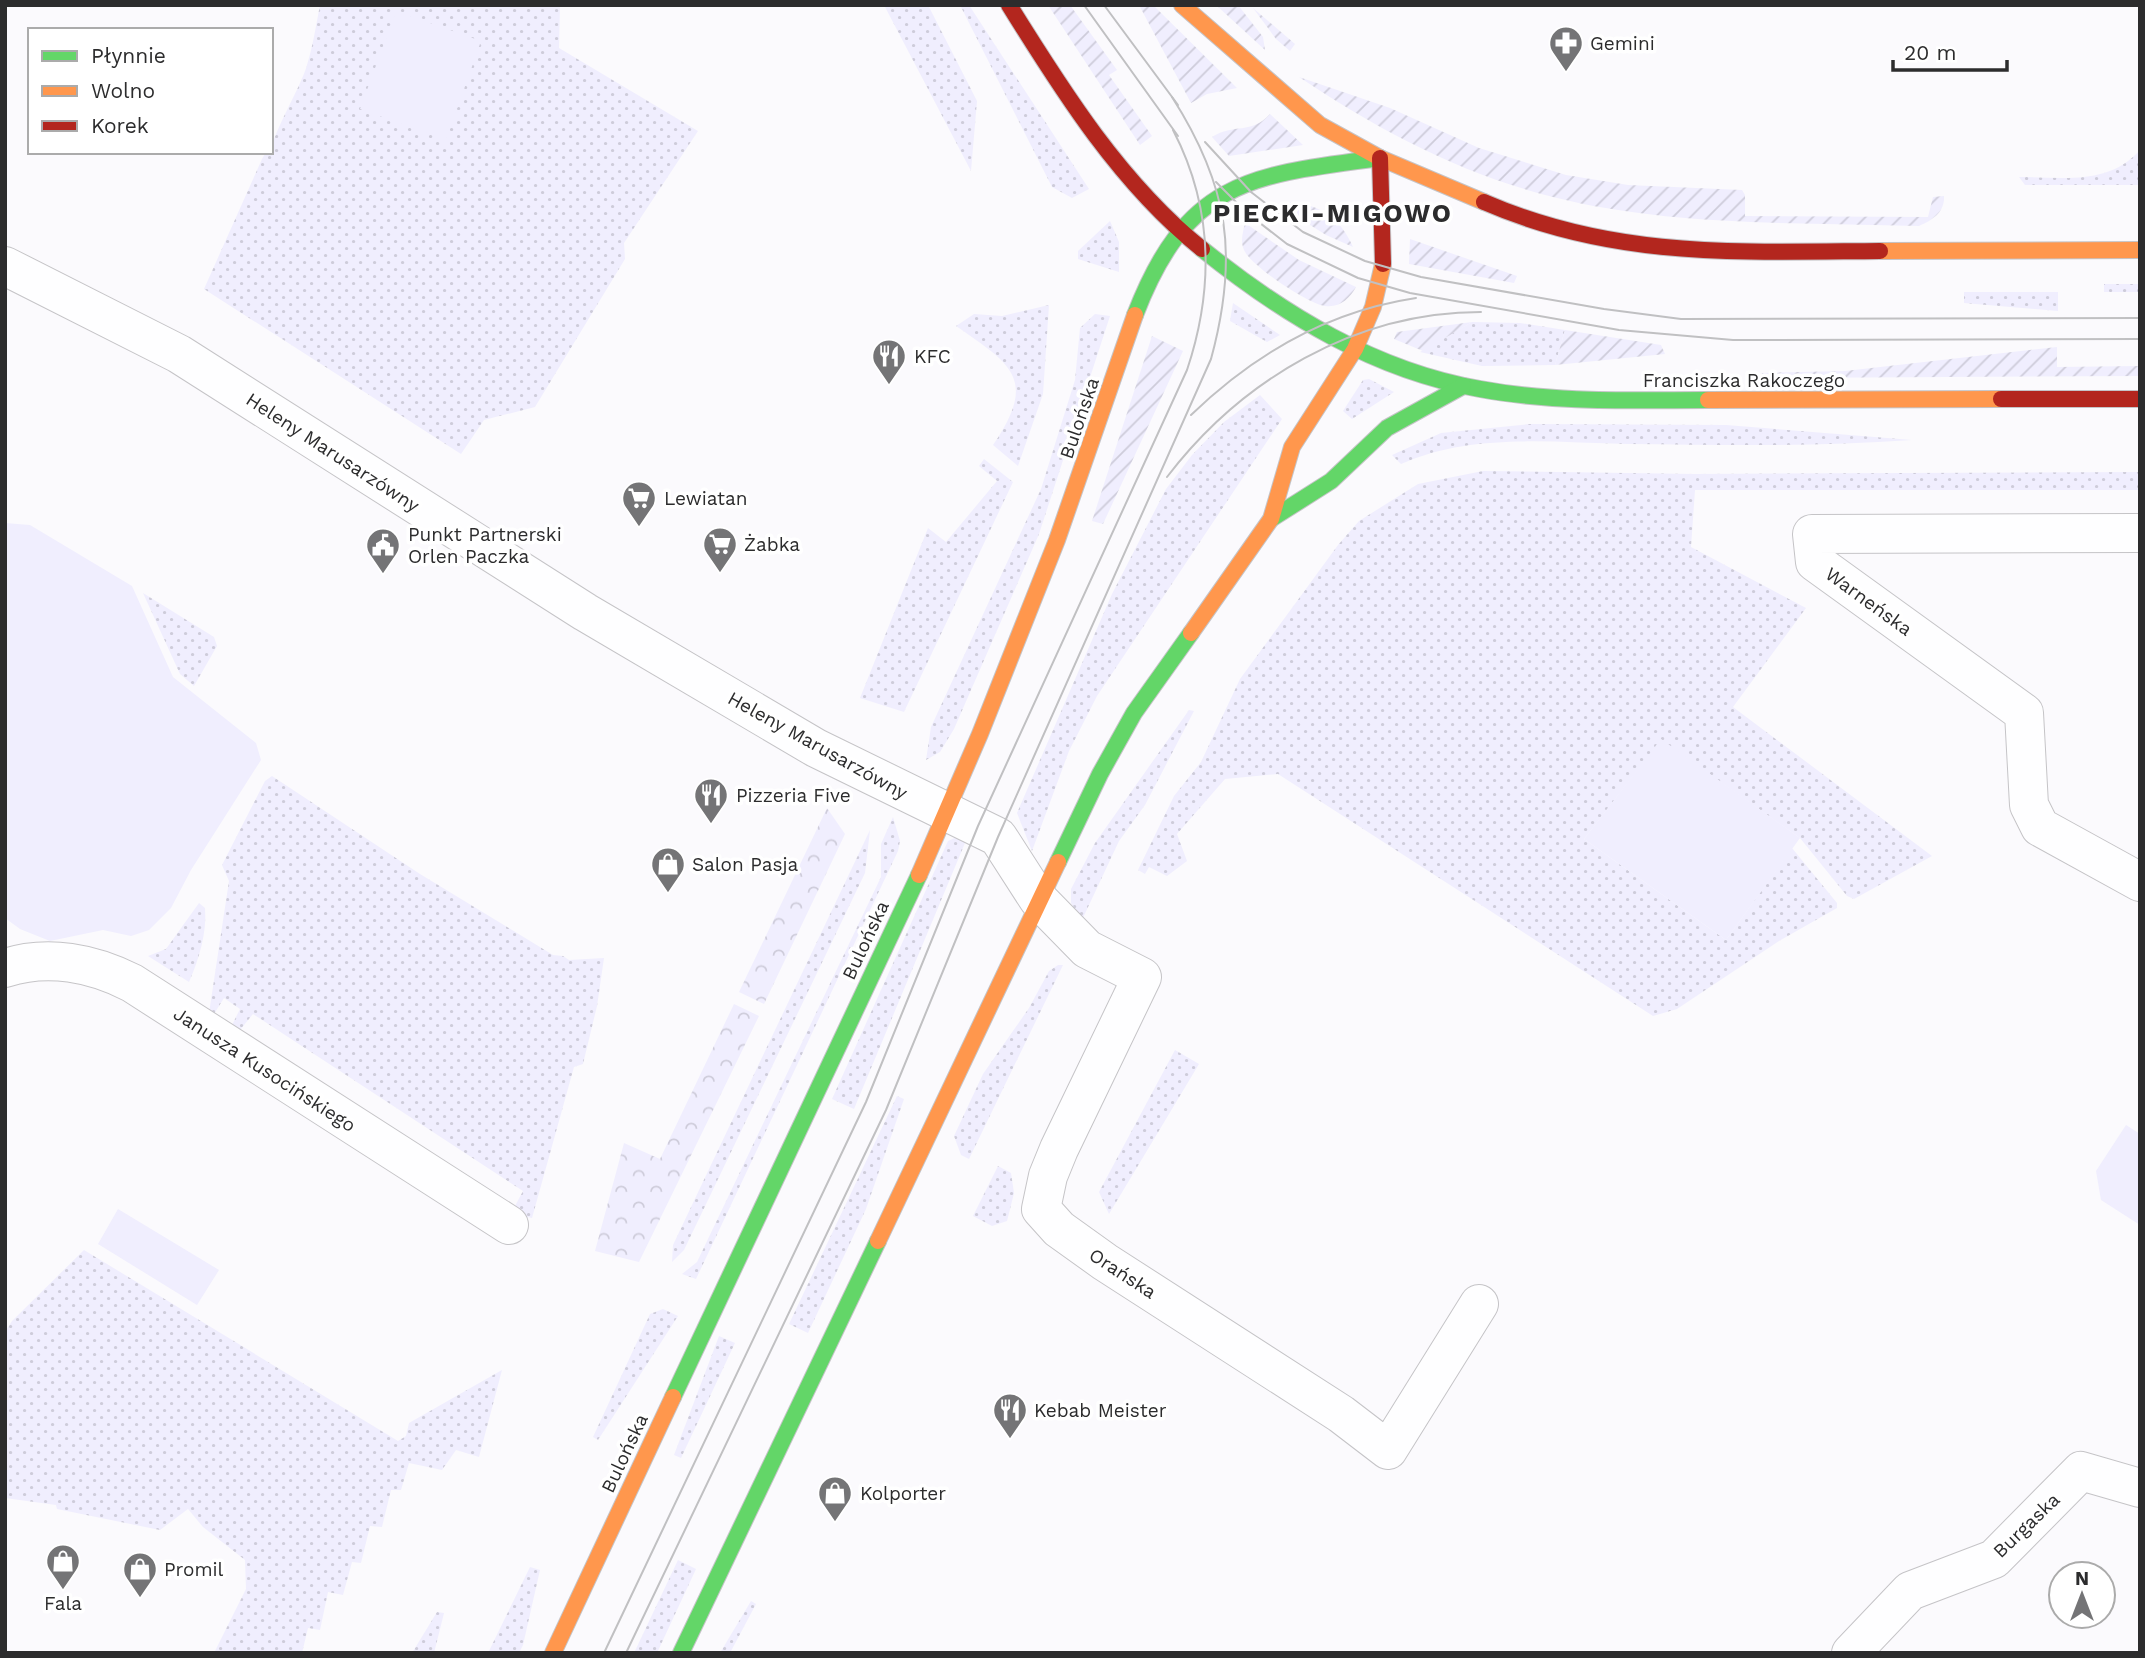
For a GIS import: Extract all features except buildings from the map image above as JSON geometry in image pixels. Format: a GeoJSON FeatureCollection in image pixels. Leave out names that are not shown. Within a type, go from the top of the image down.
{"type":"FeatureCollection","features":[{"type":"Feature","properties":{"kind":"main road","name":"Franciszka Rakoczego"},"geometry":{"type":"LineString","coordinates":[[1009,5],[1041,60],[1108,149],[1178,230],[1207,257],[1257,293],[1313,328],[1354,349],[1463,386],[1508,394],[1584,400],[2140,399]]}},
{"type":"Feature","properties":{"kind":"main road"},"geometry":{"type":"LineString","coordinates":[[1182,5],[1320,125],[1380,158],[1532,223],[1635,246],[1734,253],[2140,250]]}},
{"type":"Feature","properties":{"kind":"main road"},"geometry":{"type":"LineString","coordinates":[[1178,230],[1201,208],[1240,183],[1260,176],[1380,158]]}},
{"type":"Feature","properties":{"kind":"main road"},"geometry":{"type":"LineString","coordinates":[[681,1653],[806,1396],[1038,899],[1100,774],[1134,713],[1271,519],[1292,447],[1354,349],[1373,307],[1383,268],[1380,158]]}},
{"type":"Feature","properties":{"kind":"main road","name":"Bulońska"},"geometry":{"type":"LineString","coordinates":[[553,1653],[947,814],[1077,489],[1141,299],[1178,230]]}},
{"type":"Feature","properties":{"kind":"main road"},"geometry":{"type":"LineString","coordinates":[[1271,519],[1331,481],[1387,428],[1463,386]]}},
{"type":"Feature","properties":{"kind":"street","name":"Heleny Marusarzówny"},"geometry":{"type":"LineString","coordinates":[[5,266],[179,354],[600,621],[816,748],[998,837],[1038,899]]}},
{"type":"Feature","properties":{"kind":"street","name":"Warneńska"},"geometry":{"type":"LineString","coordinates":[[2140,533],[1812,534],[1815,562],[2024,713],[2029,805],[2040,827],[2140,882]]}},
{"type":"Feature","properties":{"kind":"street","name":"Orańska"},"geometry":{"type":"LineString","coordinates":[[1038,899],[1087,949],[1142,977],[1048,1176],[1041,1209],[1059,1229],[1105,1262],[1340,1413],[1388,1450],[1479,1304]]}},
{"type":"Feature","properties":{"kind":"street","name":"Janusza Kusocińskiego"},"geometry":{"type":"LineString","coordinates":[[5,968],[42,963],[85,963],[132,983],[509,1225]]}},
{"type":"Feature","properties":{"kind":"street","name":"Burgaska"},"geometry":{"type":"LineString","coordinates":[[1851,1653],[1910,1591],[1994,1559],[2081,1471],[2140,1488]]}},
{"type":"Feature","properties":{"kind":"green space"},"geometry":{"type":"Polygon","coordinates":[[[320,5],[560,5],[559,48],[698,131],[624,243],[625,259],[535,407],[484,420],[461,454],[204,289],[262,159],[265,154],[273,154],[273,142],[304,74],[320,5]]]}},
{"type":"Feature","properties":{"kind":"green space"},"geometry":{"type":"Polygon","coordinates":[[[884,5],[928,5],[977,101],[971,171],[884,5]]]}},
{"type":"Feature","properties":{"kind":"green space"},"geometry":{"type":"Polygon","coordinates":[[[960,5],[969,5],[1089,189],[1072,198],[1052,187],[960,5]]]}},
{"type":"Feature","properties":{"kind":"green space"},"geometry":{"type":"Polygon","coordinates":[[[1048,5],[1070,5],[1117,70],[1109,75],[1152,136],[1140,145],[1048,5]]]}},
{"type":"Feature","properties":{"kind":"green space"},"geometry":{"type":"Polygon","coordinates":[[[1139,5],[1153,5],[1237,88],[1207,94],[1191,103],[1139,5]]]}},
{"type":"Feature","properties":{"kind":"green space"},"geometry":{"type":"Polygon","coordinates":[[[1216,5],[1238,5],[1263,37],[1265,50],[1216,5]]]}},
{"type":"Feature","properties":{"kind":"green space"},"geometry":{"type":"Polygon","coordinates":[[[1253,8],[1295,44],[1290,51],[1276,39],[1253,8]]]}},
{"type":"Feature","properties":{"kind":"green space"},"geometry":{"type":"Polygon","coordinates":[[[396,11],[481,41],[446,140],[360,109],[396,11]]]}},
{"type":"Feature","properties":{"kind":"green space"},"geometry":{"type":"Polygon","coordinates":[[[1299,77],[1390,108],[1479,148],[1566,175],[1628,185],[1742,190],[1745,195],[1745,216],[1928,217],[1933,197],[1944,196],[1944,202],[1937,215],[1919,226],[1735,221],[1643,214],[1598,207],[1519,187],[1453,163],[1359,115],[1299,77]]]}},
{"type":"Feature","properties":{"kind":"green space"},"geometry":{"type":"Polygon","coordinates":[[[1270,114],[1303,145],[1229,156],[1212,137],[1228,130],[1249,127],[1270,114]]]}},
{"type":"Feature","properties":{"kind":"green space"},"geometry":{"type":"Polygon","coordinates":[[[2140,150],[2140,185],[2025,185],[2019,177],[2068,178],[2099,174],[2114,169],[2140,150]]]}},
{"type":"Feature","properties":{"kind":"green space"},"geometry":{"type":"Polygon","coordinates":[[[1281,202],[1305,205],[1325,212],[1341,226],[1353,247],[1326,235],[1280,206],[1281,202]]]}},
{"type":"Feature","properties":{"kind":"green space"},"geometry":{"type":"Polygon","coordinates":[[[1110,221],[1119,242],[1119,272],[1078,259],[1078,251],[1110,221]]]}},
{"type":"Feature","properties":{"kind":"green space"},"geometry":{"type":"Polygon","coordinates":[[[1245,223],[1299,260],[1356,287],[1354,291],[1344,301],[1330,306],[1317,304],[1294,292],[1257,265],[1244,250],[1242,236],[1245,223]]]}},
{"type":"Feature","properties":{"kind":"green space"},"geometry":{"type":"Polygon","coordinates":[[[1410,239],[1517,276],[1514,283],[1409,264],[1410,239]]]}},
{"type":"Feature","properties":{"kind":"green space"},"geometry":{"type":"Polygon","coordinates":[[[2104,284],[2140,284],[2140,292],[2104,292],[2104,284]]]}},
{"type":"Feature","properties":{"kind":"green space"},"geometry":{"type":"Polygon","coordinates":[[[1964,292],[2058,292],[2058,311],[1964,303],[1964,292]]]}},
{"type":"Feature","properties":{"kind":"green space"},"geometry":{"type":"Polygon","coordinates":[[[1233,303],[1280,335],[1267,342],[1230,321],[1233,303]]]}},
{"type":"Feature","properties":{"kind":"green space"},"geometry":{"type":"Polygon","coordinates":[[[1049,305],[1043,394],[1018,466],[993,445],[1007,423],[1014,404],[1016,389],[1012,375],[992,352],[956,326],[974,314],[1002,316],[1049,305]]]}},
{"type":"Feature","properties":{"kind":"green space"},"geometry":{"type":"Polygon","coordinates":[[[1095,314],[1110,316],[1039,534],[954,729],[940,752],[926,760],[931,727],[1041,489],[1075,380],[1080,328],[1095,314]]]}},
{"type":"Feature","properties":{"kind":"green space"},"geometry":{"type":"Polygon","coordinates":[[[1472,322],[1520,323],[1565,330],[1555,365],[1482,366],[1420,352],[1472,322]]]}},
{"type":"Feature","properties":{"kind":"green space"},"geometry":{"type":"Polygon","coordinates":[[[1472,322],[1423,351],[1394,339],[1397,332],[1472,322]]]}},
{"type":"Feature","properties":{"kind":"green space"},"geometry":{"type":"Polygon","coordinates":[[[1565,330],[1661,345],[1665,354],[1555,365],[1565,330]]]}},
{"type":"Feature","properties":{"kind":"green space"},"geometry":{"type":"Polygon","coordinates":[[[1152,336],[1183,351],[1103,524],[1092,521],[1152,336]]]}},
{"type":"Feature","properties":{"kind":"green space"},"geometry":{"type":"Polygon","coordinates":[[[2057,347],[2057,367],[2140,366],[2140,376],[1761,378],[1762,373],[1845,371],[2057,347]]]}},
{"type":"Feature","properties":{"kind":"green space"},"geometry":{"type":"Polygon","coordinates":[[[1369,379],[1394,392],[1352,419],[1343,411],[1363,380],[1369,379]]]}},
{"type":"Feature","properties":{"kind":"green space"},"geometry":{"type":"Polygon","coordinates":[[[1260,395],[1282,419],[1097,696],[1069,751],[1032,851],[1017,813],[1112,594],[1166,489],[1192,455],[1224,422],[1260,395]]]}},
{"type":"Feature","properties":{"kind":"green space"},"geometry":{"type":"Polygon","coordinates":[[[1530,424],[1726,425],[1912,440],[1770,445],[1542,441],[1456,447],[1401,464],[1392,455],[1441,433],[1530,424]]]}},
{"type":"Feature","properties":{"kind":"green space"},"geometry":{"type":"Polygon","coordinates":[[[984,459],[1013,482],[904,712],[860,698],[928,528],[946,542],[997,481],[979,466],[984,459]]]}},
{"type":"Feature","properties":{"kind":"green space"},"geometry":{"type":"Polygon","coordinates":[[[1483,471],[1694,474],[2140,472],[2140,490],[1695,490],[1691,547],[1806,608],[1733,707],[1932,856],[1854,899],[1847,896],[1800,838],[1661,740],[1584,839],[1726,940],[1792,848],[1837,903],[1837,908],[1779,941],[1677,1009],[1653,1016],[1278,774],[1225,779],[1177,834],[1187,861],[1167,876],[1149,867],[1145,874],[1138,870],[1174,796],[1201,762],[1240,679],[1338,545],[1359,521],[1418,484],[1483,471]]]}},
{"type":"Feature","properties":{"kind":"green space"},"geometry":{"type":"Polygon","coordinates":[[[5,523],[30,525],[132,586],[173,677],[256,743],[261,760],[191,870],[171,908],[149,930],[131,936],[103,930],[50,941],[20,929],[5,918],[5,523]]]}},
{"type":"Feature","properties":{"kind":"green space"},"geometry":{"type":"Polygon","coordinates":[[[143,593],[214,637],[217,646],[194,686],[180,674],[143,593]]]}},
{"type":"Feature","properties":{"kind":"green space"},"geometry":{"type":"Polygon","coordinates":[[[1189,710],[1194,711],[1145,805],[1119,841],[1082,920],[1071,903],[1071,889],[1095,843],[1189,710]]]}},
{"type":"Feature","properties":{"kind":"green space"},"geometry":{"type":"Polygon","coordinates":[[[1661,739],[1800,838],[1726,940],[1584,839],[1661,739]]]}},
{"type":"Feature","properties":{"kind":"green space"},"geometry":{"type":"Polygon","coordinates":[[[272,776],[420,874],[553,955],[569,960],[604,958],[597,1006],[583,1064],[574,1067],[532,1218],[519,1215],[515,1206],[523,1191],[253,1014],[240,1030],[232,1025],[240,1009],[224,998],[214,1014],[209,1013],[229,881],[222,865],[265,781],[272,776]]]}},
{"type":"Feature","properties":{"kind":"green space"},"geometry":{"type":"Polygon","coordinates":[[[827,808],[845,834],[764,1004],[739,992],[827,808]]]}},
{"type":"Feature","properties":{"kind":"green space"},"geometry":{"type":"Polygon","coordinates":[[[893,817],[900,841],[898,851],[696,1279],[682,1274],[697,1262],[881,877],[881,844],[893,817]]]}},
{"type":"Feature","properties":{"kind":"green space"},"geometry":{"type":"Polygon","coordinates":[[[870,830],[865,873],[684,1250],[672,1262],[673,1245],[870,830]]]}},
{"type":"Feature","properties":{"kind":"green space"},"geometry":{"type":"Polygon","coordinates":[[[970,831],[854,1109],[832,1099],[948,841],[970,831]]]}},
{"type":"Feature","properties":{"kind":"green space"},"geometry":{"type":"Polygon","coordinates":[[[199,903],[205,908],[205,927],[189,982],[148,956],[166,949],[199,903]]]}},
{"type":"Feature","properties":{"kind":"green space"},"geometry":{"type":"Polygon","coordinates":[[[1063,965],[969,1159],[961,1155],[954,1136],[983,1074],[1029,1008],[1049,971],[1063,965]]]}},
{"type":"Feature","properties":{"kind":"green space"},"geometry":{"type":"Polygon","coordinates":[[[734,1004],[759,1016],[639,1262],[595,1251],[624,1143],[660,1159],[734,1004]]]}},
{"type":"Feature","properties":{"kind":"green space"},"geometry":{"type":"Polygon","coordinates":[[[1175,1050],[1199,1064],[1109,1214],[1099,1192],[1175,1050]]]}},
{"type":"Feature","properties":{"kind":"green space"},"geometry":{"type":"Polygon","coordinates":[[[897,1096],[904,1099],[866,1209],[808,1333],[789,1324],[897,1096]]]}},
{"type":"Feature","properties":{"kind":"green space"},"geometry":{"type":"Polygon","coordinates":[[[2126,1125],[2140,1134],[2140,1225],[2101,1200],[2096,1171],[2126,1125]]]}},
{"type":"Feature","properties":{"kind":"green space"},"geometry":{"type":"Polygon","coordinates":[[[998,1166],[1011,1173],[1014,1193],[1007,1221],[992,1226],[973,1216],[998,1166]]]}},
{"type":"Feature","properties":{"kind":"green space"},"geometry":{"type":"Polygon","coordinates":[[[118,1209],[219,1270],[197,1305],[98,1244],[118,1209]]]}},
{"type":"Feature","properties":{"kind":"green space"},"geometry":{"type":"Polygon","coordinates":[[[84,1250],[398,1441],[406,1436],[409,1423],[502,1370],[479,1457],[456,1450],[442,1470],[409,1463],[401,1490],[391,1490],[382,1527],[370,1526],[361,1563],[352,1562],[343,1595],[328,1592],[320,1630],[308,1628],[302,1653],[214,1653],[246,1589],[245,1560],[203,1527],[188,1509],[160,1530],[57,1509],[56,1505],[5,1498],[5,1332],[12,1321],[84,1250]]]}},
{"type":"Feature","properties":{"kind":"green space"},"geometry":{"type":"Polygon","coordinates":[[[663,1309],[678,1316],[598,1440],[593,1437],[650,1314],[663,1309]]]}},
{"type":"Feature","properties":{"kind":"green space"},"geometry":{"type":"Polygon","coordinates":[[[719,1336],[735,1343],[681,1458],[674,1455],[719,1336]]]}},
{"type":"Feature","properties":{"kind":"green space"},"geometry":{"type":"Polygon","coordinates":[[[678,1560],[696,1569],[657,1653],[634,1653],[678,1560]]]}},
{"type":"Feature","properties":{"kind":"green space"},"geometry":{"type":"Polygon","coordinates":[[[530,1567],[540,1570],[523,1645],[519,1653],[488,1653],[530,1567]]]}},
{"type":"Feature","properties":{"kind":"green space"},"geometry":{"type":"Polygon","coordinates":[[[751,1601],[756,1604],[730,1653],[720,1653],[751,1601]]]}},
{"type":"Feature","properties":{"kind":"green space"},"geometry":{"type":"Polygon","coordinates":[[[437,1612],[444,1613],[434,1653],[412,1653],[437,1612]]]}},
{"type":"Feature","properties":{"kind":"tram line"},"geometry":{"type":"LineString","coordinates":[[1084,5],[1178,136]]}},
{"type":"Feature","properties":{"kind":"tram line"},"geometry":{"type":"LineString","coordinates":[[1104,5],[1178,105]]}},
{"type":"Feature","properties":{"kind":"tram line"},"geometry":{"type":"LineString","coordinates":[[626,1653],[886,1110],[998,837],[1211,359],[1225,287],[1223,223],[1217,192],[1206,161],[1172,97]]}},
{"type":"Feature","properties":{"kind":"tram line"},"geometry":{"type":"LineString","coordinates":[[604,1653],[866,1102],[978,826],[1187,370],[1202,309],[1205,248],[1196,189],[1173,130]]}},
{"type":"Feature","properties":{"kind":"tram line"},"geometry":{"type":"LineString","coordinates":[[1205,142],[1251,192],[1303,232],[1365,261],[1421,277],[1604,309],[1681,319],[2140,318]]}},
{"type":"Feature","properties":{"kind":"tram line"},"geometry":{"type":"LineString","coordinates":[[1216,182],[1247,213],[1287,244],[1358,278],[1410,293],[1619,330],[1733,340],[2140,339]]}},
{"type":"Feature","properties":{"kind":"tram line"},"geometry":{"type":"LineString","coordinates":[[1191,415],[1240,373],[1294,338],[1353,313],[1416,298]]}},
{"type":"Feature","properties":{"kind":"tram line"},"geometry":{"type":"LineString","coordinates":[[1167,477],[1197,442],[1230,410],[1266,382],[1305,358],[1346,339],[1389,324],[1434,315],[1481,312]]}},
{"type":"Feature","properties":{"kind":"traffic: fast"},"geometry":{"type":"LineString","coordinates":[[1135,315],[1155,270],[1177,236],[1201,210],[1228,192],[1294,171],[1380,158]]}},
{"type":"Feature","properties":{"kind":"traffic: fast"},"geometry":{"type":"LineString","coordinates":[[1202,249],[1298,317],[1332,337],[1404,369],[1480,389],[1537,397],[1708,400]]}},
{"type":"Feature","properties":{"kind":"traffic: fast"},"geometry":{"type":"LineString","coordinates":[[1271,519],[1331,481],[1387,428],[1463,386]]}},
{"type":"Feature","properties":{"kind":"traffic: fast"},"geometry":{"type":"LineString","coordinates":[[1058,862],[1100,774],[1134,713],[1191,633]]}},
{"type":"Feature","properties":{"kind":"traffic: fast"},"geometry":{"type":"LineString","coordinates":[[673,1397],[919,875]]}},
{"type":"Feature","properties":{"kind":"traffic: fast"},"geometry":{"type":"LineString","coordinates":[[681,1653],[878,1241]]}},
{"type":"Feature","properties":{"kind":"traffic: slow"},"geometry":{"type":"LineString","coordinates":[[1182,5],[1320,125],[1380,158],[1484,202]]}},
{"type":"Feature","properties":{"kind":"traffic: slow"},"geometry":{"type":"LineString","coordinates":[[1880,251],[2140,250]]}},
{"type":"Feature","properties":{"kind":"traffic: slow"},"geometry":{"type":"LineString","coordinates":[[1191,633],[1271,519],[1292,447],[1355,349],[1373,307],[1383,264]]}},
{"type":"Feature","properties":{"kind":"traffic: slow"},"geometry":{"type":"LineString","coordinates":[[919,875],[980,734],[1057,540],[1135,315]]}},
{"type":"Feature","properties":{"kind":"traffic: slow"},"geometry":{"type":"LineString","coordinates":[[1708,400],[2001,399]]}},
{"type":"Feature","properties":{"kind":"traffic: slow"},"geometry":{"type":"LineString","coordinates":[[878,1241],[1058,862]]}},
{"type":"Feature","properties":{"kind":"traffic: slow"},"geometry":{"type":"LineString","coordinates":[[553,1653],[673,1397]]}},
{"type":"Feature","properties":{"kind":"traffic: jam"},"geometry":{"type":"LineString","coordinates":[[1009,5],[1095,135],[1145,196],[1202,249]]}},
{"type":"Feature","properties":{"kind":"traffic: jam"},"geometry":{"type":"LineString","coordinates":[[1380,158],[1383,264]]}},
{"type":"Feature","properties":{"kind":"traffic: jam"},"geometry":{"type":"LineString","coordinates":[[1484,202],[1533,221],[1630,243],[1728,251],[1880,251]]}},
{"type":"Feature","properties":{"kind":"traffic: jam"},"geometry":{"type":"LineString","coordinates":[[2001,399],[2140,399]]}},
{"type":"Feature","properties":{"kind":"place","name":"Gemini"},"geometry":{"type":"Point","coordinates":[1566,73]}},
{"type":"Feature","properties":{"kind":"place","name":"KFC"},"geometry":{"type":"Point","coordinates":[889,386]}},
{"type":"Feature","properties":{"kind":"place","name":"Lewiatan"},"geometry":{"type":"Point","coordinates":[639,528]}},
{"type":"Feature","properties":{"kind":"place","name":"Żabka"},"geometry":{"type":"Point","coordinates":[720,574]}},
{"type":"Feature","properties":{"kind":"place","name":"Punkt Partnerski Orlen Paczka"},"geometry":{"type":"Point","coordinates":[383,575]}},
{"type":"Feature","properties":{"kind":"place","name":"Pizzeria Five"},"geometry":{"type":"Point","coordinates":[711,825]}},
{"type":"Feature","properties":{"kind":"place","name":"Salon Pasja"},"geometry":{"type":"Point","coordinates":[668,894]}},
{"type":"Feature","properties":{"kind":"place","name":"Kebab Meister"},"geometry":{"type":"Point","coordinates":[1010,1440]}},
{"type":"Feature","properties":{"kind":"place","name":"Kolporter"},"geometry":{"type":"Point","coordinates":[835,1523]}},
{"type":"Feature","properties":{"kind":"place","name":"Fala"},"geometry":{"type":"Point","coordinates":[63,1591]}},
{"type":"Feature","properties":{"kind":"place","name":"Promil"},"geometry":{"type":"Point","coordinates":[140,1599]}},
{"type":"Feature","properties":{"kind":"district","name":"PIECKI-MIGOWO"},"geometry":{"type":"Point","coordinates":[1333,213]}}]}
